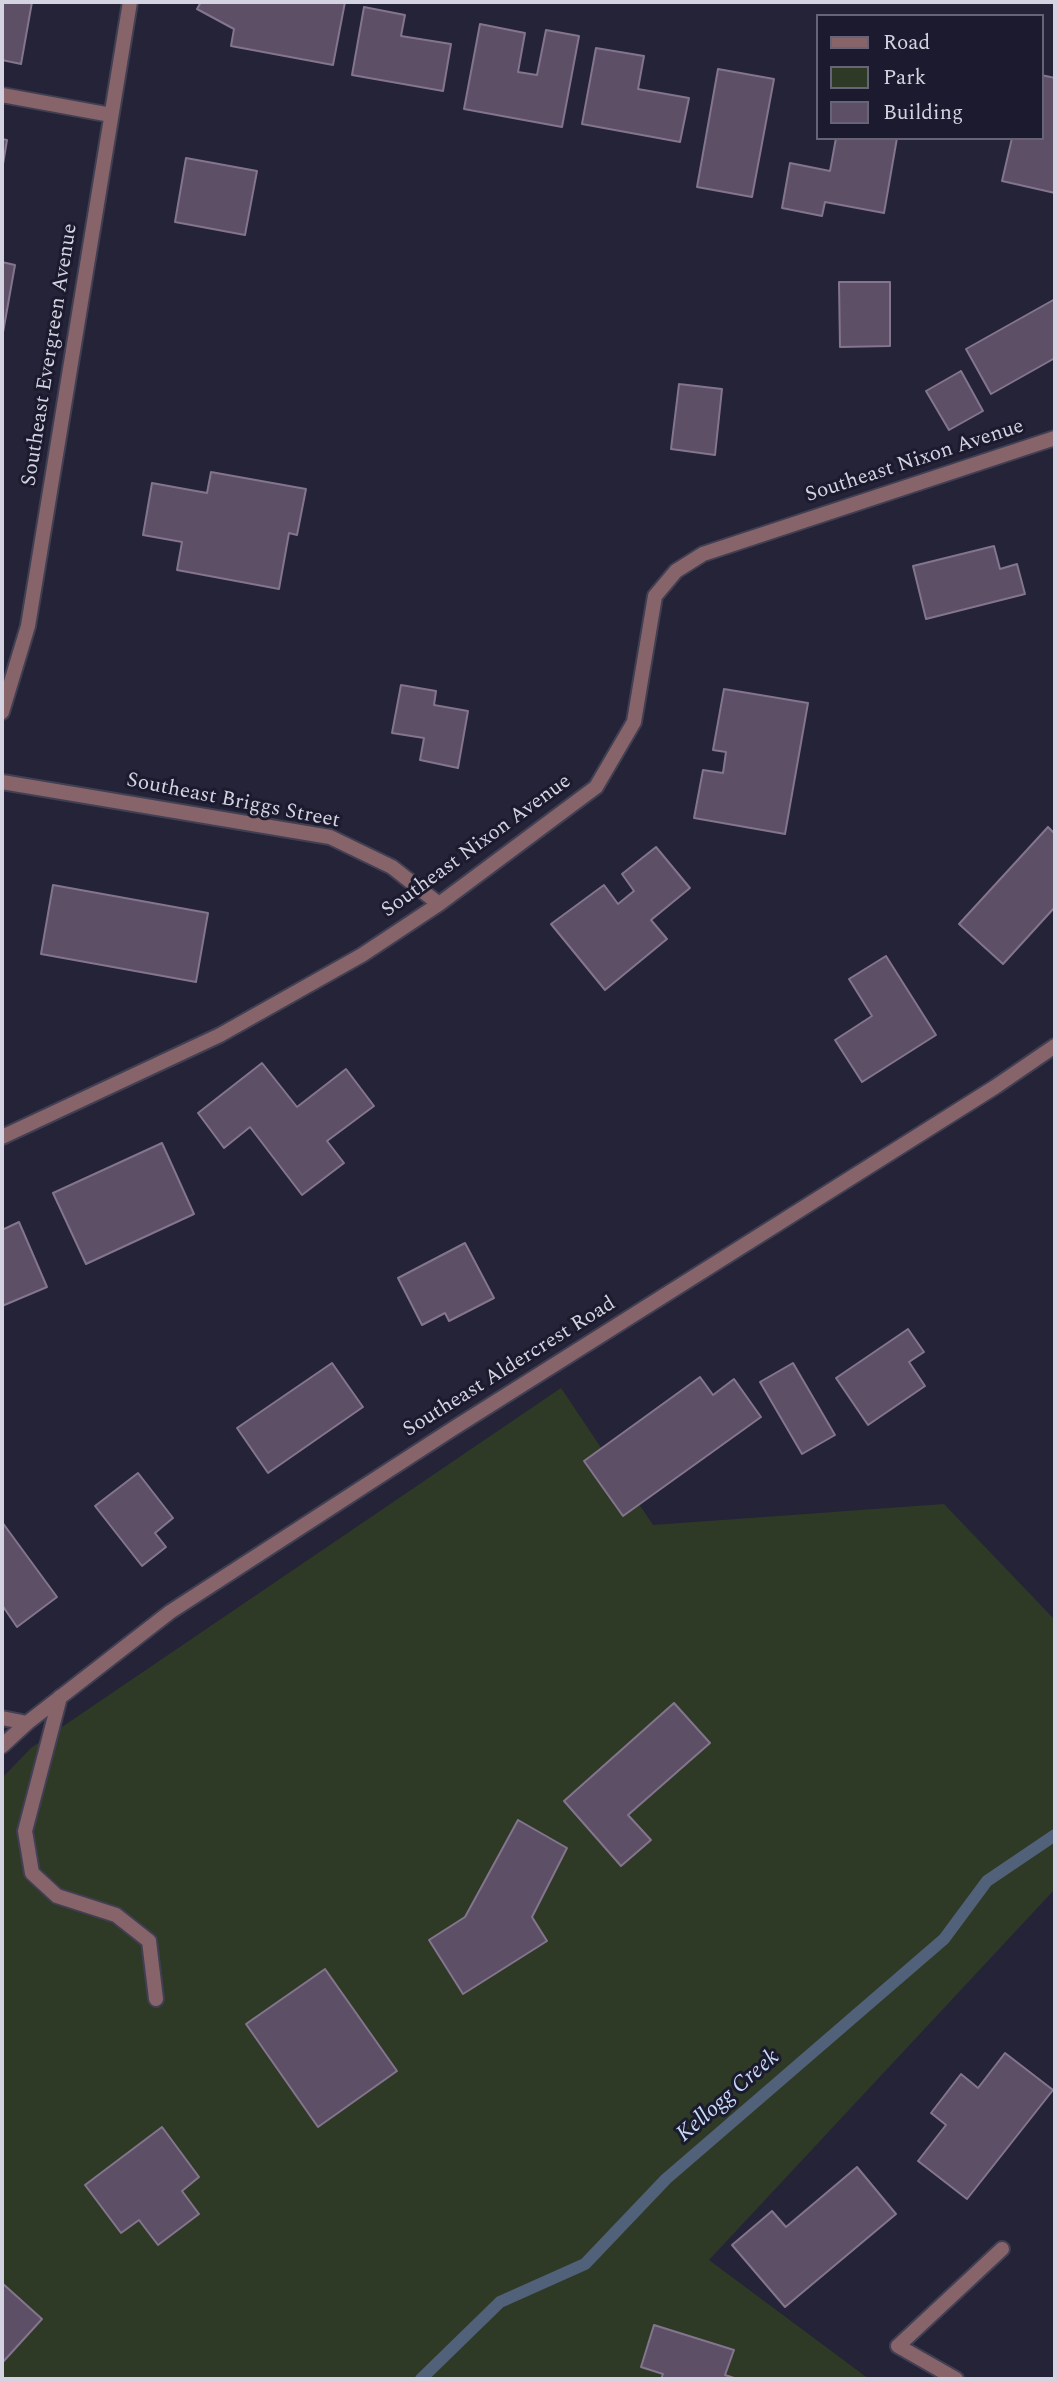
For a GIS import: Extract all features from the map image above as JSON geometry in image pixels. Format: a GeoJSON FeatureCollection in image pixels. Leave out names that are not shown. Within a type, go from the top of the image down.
{"type":"FeatureCollection","features":[{"type":"Feature","properties":{"kind":"street","name":"Southeast Evergreen Avenue"},"geometry":{"type":"LineString","coordinates":[[2,712],[28,626],[130,2]]}},
{"type":"Feature","properties":{"kind":"street"},"geometry":{"type":"LineString","coordinates":[[2,95],[111,115]]}},
{"type":"Feature","properties":{"kind":"street","name":"Southeast Nixon Avenue"},"geometry":{"type":"LineString","coordinates":[[2,1137],[220,1035],[362,955],[439,904],[596,787],[634,722],[655,596],[676,572],[703,554],[1055,438]]}},
{"type":"Feature","properties":{"kind":"street","name":"Southeast Briggs Street"},"geometry":{"type":"LineString","coordinates":[[2,782],[330,837],[393,867],[439,904]]}},
{"type":"Feature","properties":{"kind":"street","name":"Southeast Aldercrest Road"},"geometry":{"type":"LineString","coordinates":[[2,1746],[27,1723],[170,1612],[775,1224],[995,1087],[1055,1046]]}},
{"type":"Feature","properties":{"kind":"street"},"geometry":{"type":"LineString","coordinates":[[60,1697],[25,1831],[32,1873],[57,1896],[116,1914],[149,1941],[156,1998]]}},
{"type":"Feature","properties":{"kind":"street"},"geometry":{"type":"LineString","coordinates":[[2,1718],[27,1723]]}},
{"type":"Feature","properties":{"kind":"street"},"geometry":{"type":"LineString","coordinates":[[956,2379],[898,2346],[1002,2249]]}},
{"type":"Feature","properties":{"kind":"green space"},"geometry":{"type":"Polygon","coordinates":[[[561,1388],[653,1525],[944,1504],[1055,1620],[1055,1889],[709,2260],[869,2379],[2,2379],[2,1778],[31,1748],[561,1388]]]}},
{"type":"Feature","properties":{"kind":"building"},"geometry":{"type":"Polygon","coordinates":[[[2,2],[32,2],[21,64],[2,60],[2,2]]]}},
{"type":"Feature","properties":{"kind":"building"},"geometry":{"type":"Polygon","coordinates":[[[201,2],[345,2],[333,65],[231,46],[234,29],[197,9],[201,2]]]}},
{"type":"Feature","properties":{"kind":"building"},"geometry":{"type":"Polygon","coordinates":[[[364,7],[405,15],[401,36],[451,44],[443,91],[352,75],[364,7]]]}},
{"type":"Feature","properties":{"kind":"building"},"geometry":{"type":"Polygon","coordinates":[[[480,24],[525,33],[518,72],[537,75],[546,30],[579,36],[562,127],[464,109],[480,24]]]}},
{"type":"Feature","properties":{"kind":"building"},"geometry":{"type":"Polygon","coordinates":[[[596,48],[644,56],[638,89],[689,98],[680,142],[582,124],[596,48]]]}},
{"type":"Feature","properties":{"kind":"building"},"geometry":{"type":"Polygon","coordinates":[[[718,69],[774,79],[752,197],[697,187],[718,69]]]}},
{"type":"Feature","properties":{"kind":"building"},"geometry":{"type":"Polygon","coordinates":[[[1043,75],[1055,78],[1055,193],[1002,181],[1012,140],[1043,140],[1043,75]]]}},
{"type":"Feature","properties":{"kind":"building"},"geometry":{"type":"Polygon","coordinates":[[[2,139],[7,140],[2,170],[2,139]]]}},
{"type":"Feature","properties":{"kind":"building"},"geometry":{"type":"Polygon","coordinates":[[[836,140],[897,140],[884,213],[825,202],[822,216],[782,208],[790,163],[830,171],[836,140]]]}},
{"type":"Feature","properties":{"kind":"building"},"geometry":{"type":"Polygon","coordinates":[[[186,158],[257,171],[245,235],[175,222],[186,158]]]}},
{"type":"Feature","properties":{"kind":"building"},"geometry":{"type":"Polygon","coordinates":[[[2,262],[15,265],[2,338],[2,262]]]}},
{"type":"Feature","properties":{"kind":"building"},"geometry":{"type":"Polygon","coordinates":[[[839,282],[890,282],[890,346],[840,347],[839,282]]]}},
{"type":"Feature","properties":{"kind":"building"},"geometry":{"type":"Polygon","coordinates":[[[1055,299],[1055,358],[991,394],[966,349],[1055,299]]]}},
{"type":"Feature","properties":{"kind":"building"},"geometry":{"type":"Polygon","coordinates":[[[961,371],[983,411],[949,430],[926,391],[961,371]]]}},
{"type":"Feature","properties":{"kind":"building"},"geometry":{"type":"Polygon","coordinates":[[[679,384],[722,389],[715,455],[671,449],[679,384]]]}},
{"type":"Feature","properties":{"kind":"building"},"geometry":{"type":"Polygon","coordinates":[[[211,472],[306,489],[297,535],[289,533],[279,589],[177,570],[182,542],[143,535],[152,483],[207,493],[211,472]]]}},
{"type":"Feature","properties":{"kind":"building"},"geometry":{"type":"Polygon","coordinates":[[[994,546],[1000,569],[1017,564],[1025,594],[926,619],[913,566],[994,546]]]}},
{"type":"Feature","properties":{"kind":"building"},"geometry":{"type":"Polygon","coordinates":[[[401,685],[436,691],[434,705],[468,711],[458,768],[420,760],[424,738],[392,733],[401,685]]]}},
{"type":"Feature","properties":{"kind":"building"},"geometry":{"type":"Polygon","coordinates":[[[724,689],[808,703],[785,834],[694,818],[703,770],[723,773],[726,752],[713,750],[724,689]]]}},
{"type":"Feature","properties":{"kind":"building"},"geometry":{"type":"Polygon","coordinates":[[[1048,827],[1055,834],[1055,907],[1003,964],[959,924],[1048,827]]]}},
{"type":"Feature","properties":{"kind":"building"},"geometry":{"type":"Polygon","coordinates":[[[656,847],[690,888],[651,920],[667,939],[605,990],[551,924],[604,885],[618,904],[634,891],[622,874],[656,847]]]}},
{"type":"Feature","properties":{"kind":"building"},"geometry":{"type":"Polygon","coordinates":[[[53,885],[208,913],[196,982],[41,954],[53,885]]]}},
{"type":"Feature","properties":{"kind":"building"},"geometry":{"type":"Polygon","coordinates":[[[886,956],[936,1035],[862,1082],[835,1040],[872,1016],[849,979],[886,956]]]}},
{"type":"Feature","properties":{"kind":"building"},"geometry":{"type":"Polygon","coordinates":[[[262,1063],[297,1107],[346,1069],[374,1106],[327,1141],[344,1163],[302,1195],[250,1127],[224,1148],[198,1113],[262,1063]]]}},
{"type":"Feature","properties":{"kind":"building"},"geometry":{"type":"Polygon","coordinates":[[[162,1143],[194,1214],[86,1264],[53,1193],[162,1143]]]}},
{"type":"Feature","properties":{"kind":"building"},"geometry":{"type":"Polygon","coordinates":[[[19,1222],[47,1287],[2,1306],[2,1230],[19,1222]]]}},
{"type":"Feature","properties":{"kind":"building"},"geometry":{"type":"Polygon","coordinates":[[[465,1243],[494,1298],[449,1321],[445,1313],[422,1325],[398,1278],[465,1243]]]}},
{"type":"Feature","properties":{"kind":"building"},"geometry":{"type":"Polygon","coordinates":[[[908,1329],[924,1352],[909,1362],[925,1386],[868,1425],[836,1378],[908,1329]]]}},
{"type":"Feature","properties":{"kind":"building"},"geometry":{"type":"Polygon","coordinates":[[[332,1363],[363,1407],[268,1473],[237,1428],[332,1363]]]}},
{"type":"Feature","properties":{"kind":"building"},"geometry":{"type":"Polygon","coordinates":[[[793,1363],[835,1435],[802,1454],[760,1382],[793,1363]]]}},
{"type":"Feature","properties":{"kind":"building"},"geometry":{"type":"Polygon","coordinates":[[[700,1377],[713,1395],[734,1379],[761,1417],[623,1516],[584,1461],[700,1377]]]}},
{"type":"Feature","properties":{"kind":"building"},"geometry":{"type":"Polygon","coordinates":[[[138,1473],[173,1518],[155,1533],[166,1547],[142,1566],[95,1506],[138,1473]]]}},
{"type":"Feature","properties":{"kind":"building"},"geometry":{"type":"Polygon","coordinates":[[[2,1522],[57,1597],[17,1627],[2,1605],[2,1522]]]}},
{"type":"Feature","properties":{"kind":"building"},"geometry":{"type":"Polygon","coordinates":[[[674,1703],[710,1743],[628,1815],[651,1840],[621,1866],[564,1801],[674,1703]]]}},
{"type":"Feature","properties":{"kind":"building"},"geometry":{"type":"Polygon","coordinates":[[[518,1820],[567,1848],[532,1917],[547,1941],[463,1994],[429,1940],[465,1917],[518,1820]]]}},
{"type":"Feature","properties":{"kind":"building"},"geometry":{"type":"Polygon","coordinates":[[[325,1969],[397,2071],[318,2127],[246,2024],[325,1969]]]}},
{"type":"Feature","properties":{"kind":"building"},"geometry":{"type":"Polygon","coordinates":[[[1005,2053],[1053,2090],[967,2199],[918,2161],[946,2125],[931,2113],[961,2074],[978,2088],[1005,2053]]]}},
{"type":"Feature","properties":{"kind":"building"},"geometry":{"type":"Polygon","coordinates":[[[162,2127],[199,2177],[182,2191],[199,2214],[158,2245],[139,2220],[121,2233],[85,2185],[162,2127]]]}},
{"type":"Feature","properties":{"kind":"building"},"geometry":{"type":"Polygon","coordinates":[[[857,2167],[896,2214],[785,2307],[732,2245],[772,2211],[786,2227],[857,2167]]]}},
{"type":"Feature","properties":{"kind":"building"},"geometry":{"type":"Polygon","coordinates":[[[2,2283],[42,2319],[2,2363],[2,2283]]]}},
{"type":"Feature","properties":{"kind":"building"},"geometry":{"type":"Polygon","coordinates":[[[654,2325],[734,2350],[725,2375],[737,2379],[661,2379],[663,2374],[641,2367],[654,2325]]]}},
{"type":"Feature","properties":{"kind":"waterway","name":"Kellogg Creek"},"geometry":{"type":"LineString","coordinates":[[421,2379],[500,2302],[585,2264],[666,2179],[944,1939],[987,1881],[1055,1835]]}}]}
